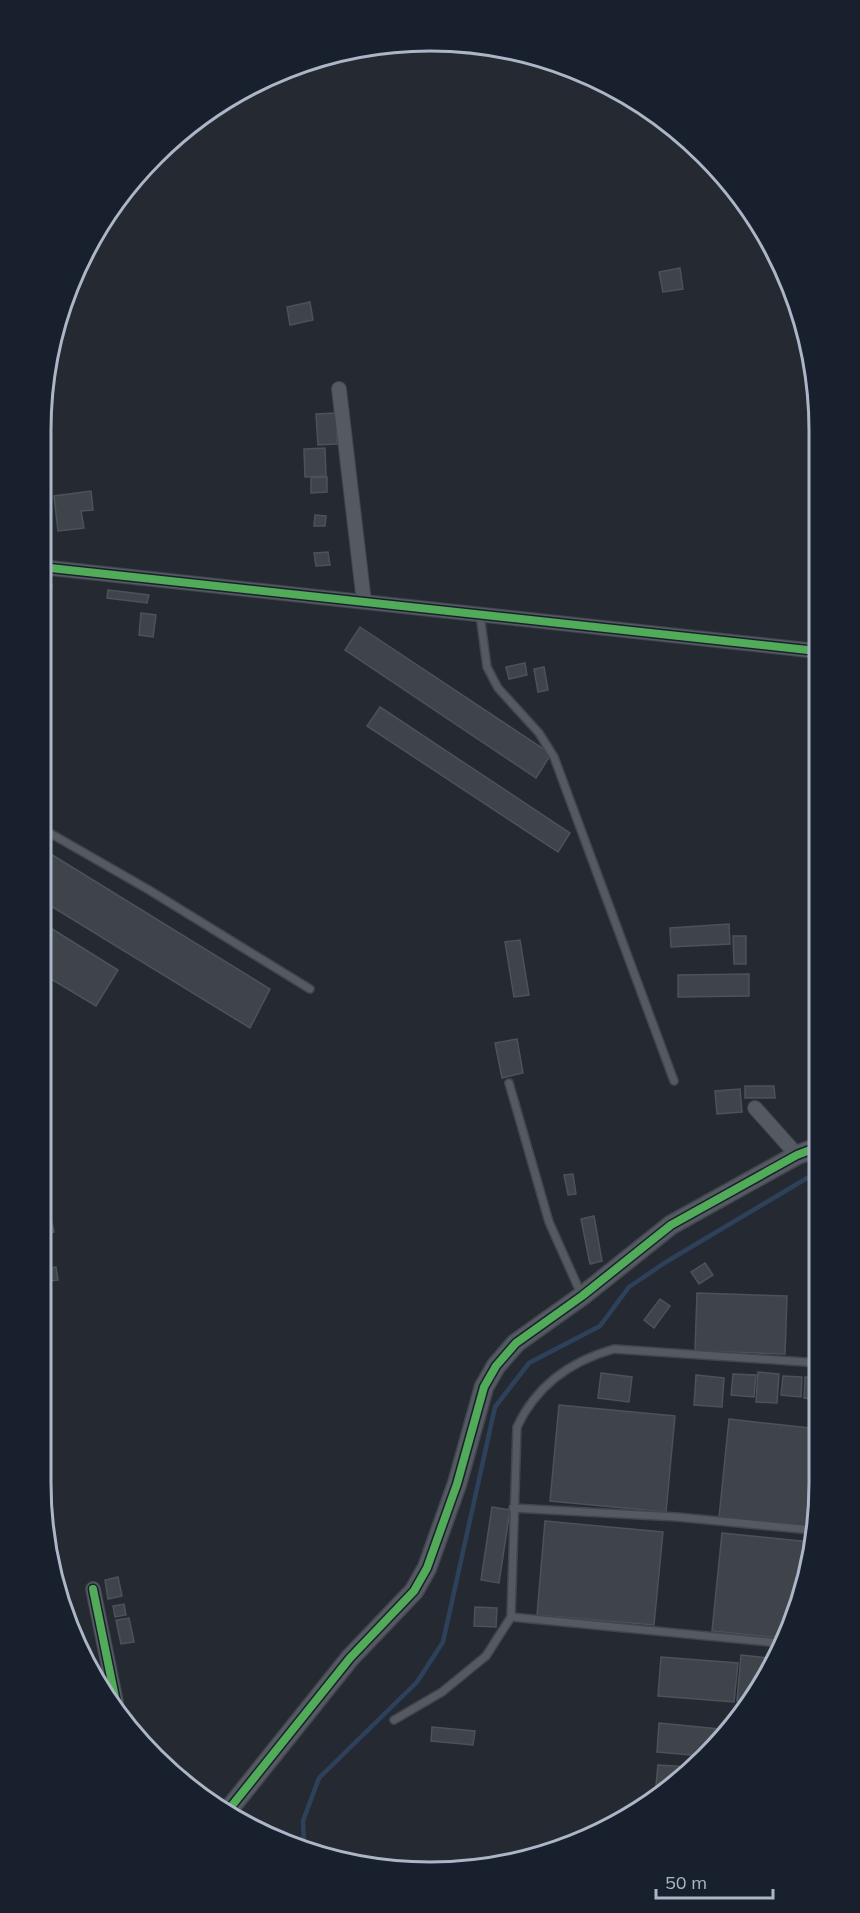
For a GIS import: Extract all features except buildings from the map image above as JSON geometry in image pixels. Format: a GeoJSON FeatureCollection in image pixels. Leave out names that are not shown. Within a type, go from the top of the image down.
{"type":"FeatureCollection","features":[{"type":"Feature","properties":{"kind":"street"},"geometry":{"type":"LineString","coordinates":[[339,389],[364,602]]}},
{"type":"Feature","properties":{"kind":"street"},"geometry":{"type":"LineString","coordinates":[[51,568],[809,650]]}},
{"type":"Feature","properties":{"kind":"street"},"geometry":{"type":"LineString","coordinates":[[755,1108],[797,1155]]}},
{"type":"Feature","properties":{"kind":"street"},"geometry":{"type":"LineString","coordinates":[[232,1806],[350,1658],[414,1591],[427,1568],[457,1484],[484,1387],[496,1366],[516,1343],[582,1296],[671,1225],[809,1150]]}},
{"type":"Feature","properties":{"kind":"street"},"geometry":{"type":"LineString","coordinates":[[93,1589],[114,1692]]}},
{"type":"Feature","properties":{"kind":"lane"},"geometry":{"type":"LineString","coordinates":[[480,615],[487,667],[498,688],[539,733],[554,757],[674,1081]]}},
{"type":"Feature","properties":{"kind":"lane"},"geometry":{"type":"LineString","coordinates":[[51,834],[149,890],[310,989]]}},
{"type":"Feature","properties":{"kind":"lane"},"geometry":{"type":"LineString","coordinates":[[509,1083],[549,1222],[582,1296]]}},
{"type":"Feature","properties":{"kind":"lane"},"geometry":{"type":"LineString","coordinates":[[394,1720],[442,1692],[486,1656],[510,1617],[517,1427],[527,1405],[561,1373],[590,1356],[614,1349],[809,1362]]}},
{"type":"Feature","properties":{"kind":"lane"},"geometry":{"type":"LineString","coordinates":[[513,1508],[677,1517],[806,1529]]}},
{"type":"Feature","properties":{"kind":"lane"},"geometry":{"type":"LineString","coordinates":[[510,1617],[774,1642]]}},
{"type":"Feature","properties":{"kind":"waterway"},"geometry":{"type":"LineString","coordinates":[[304,1840],[303,1821],[319,1778],[417,1682],[443,1642],[495,1407],[529,1363],[600,1326],[629,1287],[666,1262],[809,1177]]}},
{"type":"Feature","properties":{"kind":"cycle path"},"geometry":{"type":"LineString","coordinates":[[51,568],[809,650]]}},
{"type":"Feature","properties":{"kind":"cycle path"},"geometry":{"type":"LineString","coordinates":[[232,1806],[350,1658],[414,1591],[427,1568],[457,1484],[484,1387],[496,1366],[516,1343],[582,1296],[671,1225],[809,1150]]}},
{"type":"Feature","properties":{"kind":"cycle path"},"geometry":{"type":"LineString","coordinates":[[93,1589],[114,1692]]}}]}
